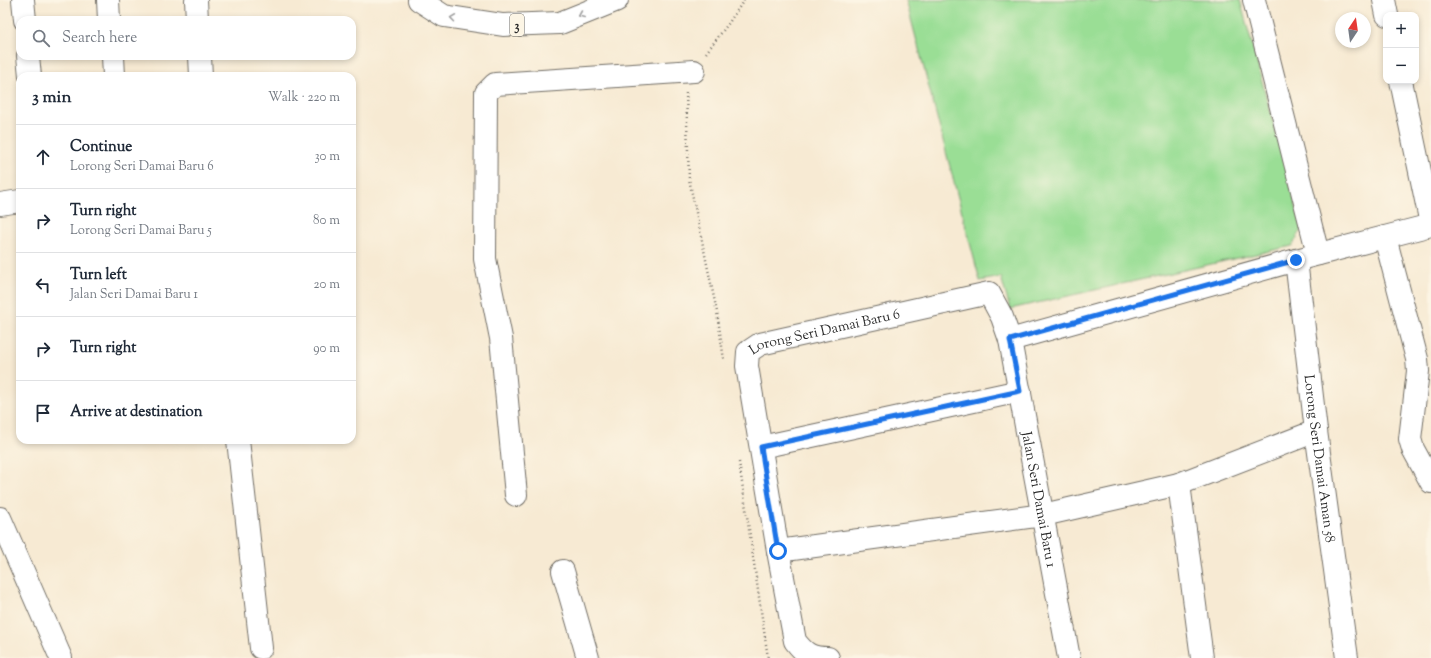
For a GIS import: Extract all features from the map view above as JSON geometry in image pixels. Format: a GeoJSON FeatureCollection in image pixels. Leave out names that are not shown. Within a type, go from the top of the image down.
{"type":"FeatureCollection","features":[{"type":"Feature","properties":{"kind":"main road"},"geometry":{"type":"LineString","coordinates":[[23,0],[25,16]]}},
{"type":"Feature","properties":{"kind":"main road"},"geometry":{"type":"LineString","coordinates":[[108,0],[109,16]]}},
{"type":"Feature","properties":{"kind":"main road"},"geometry":{"type":"LineString","coordinates":[[196,0],[197,16]]}},
{"type":"Feature","properties":{"kind":"main road","name":"3"},"geometry":{"type":"LineString","coordinates":[[418,0],[444,16],[503,25],[560,23],[617,0]]}},
{"type":"Feature","properties":{"kind":"main road"},"geometry":{"type":"LineString","coordinates":[[1254,0],[1318,254]]}},
{"type":"Feature","properties":{"kind":"main road"},"geometry":{"type":"LineString","coordinates":[[1384,0],[1386,12]]}},
{"type":"Feature","properties":{"kind":"main road"},"geometry":{"type":"LineString","coordinates":[[28,60],[30,72]]}},
{"type":"Feature","properties":{"kind":"main road"},"geometry":{"type":"LineString","coordinates":[[113,60],[114,72]]}},
{"type":"Feature","properties":{"kind":"main road"},"geometry":{"type":"LineString","coordinates":[[200,60],[201,72]]}},
{"type":"Feature","properties":{"kind":"main road"},"geometry":{"type":"LineString","coordinates":[[516,495],[501,338],[485,259],[486,93],[495,84],[694,71]]}},
{"type":"Feature","properties":{"kind":"main road"},"geometry":{"type":"LineString","coordinates":[[1010,340],[1431,224],[1402,84]]}},
{"type":"Feature","properties":{"kind":"main road"},"geometry":{"type":"LineString","coordinates":[[0,204],[16,202]]}},
{"type":"Feature","properties":{"kind":"main road"},"geometry":{"type":"LineString","coordinates":[[1385,237],[1417,359],[1418,371],[1410,439],[1413,449],[1431,482]]}},
{"type":"Feature","properties":{"kind":"main road","name":"Lorong Seri Damai Aman 58"},"geometry":{"type":"LineString","coordinates":[[1296,260],[1316,431],[1347,658]]}},
{"type":"Feature","properties":{"kind":"main road","name":"Lorong Seri Damai Baru 6"},"geometry":{"type":"LineString","coordinates":[[828,658],[818,658],[804,652],[795,641],[778,551],[747,366],[748,352],[760,344],[989,293],[1002,317],[1010,340]]}},
{"type":"Feature","properties":{"kind":"main road","name":"Jalan Seri Damai Baru 1"},"geometry":{"type":"LineString","coordinates":[[1010,340],[1043,515],[1064,657]]}},
{"type":"Feature","properties":{"kind":"main road"},"geometry":{"type":"LineString","coordinates":[[761,447],[1020,391]]}},
{"type":"Feature","properties":{"kind":"main road"},"geometry":{"type":"LineString","coordinates":[[778,551],[1043,515],[1179,484],[1316,431]]}},
{"type":"Feature","properties":{"kind":"main road"},"geometry":{"type":"LineString","coordinates":[[238,444],[261,648]]}},
{"type":"Feature","properties":{"kind":"main road"},"geometry":{"type":"LineString","coordinates":[[1179,484],[1202,658]]}},
{"type":"Feature","properties":{"kind":"main road"},"geometry":{"type":"LineString","coordinates":[[0,518],[61,658]]}},
{"type":"Feature","properties":{"kind":"main road"},"geometry":{"type":"LineString","coordinates":[[563,571],[588,658]]}},
{"type":"Feature","properties":{"kind":"path"},"geometry":{"type":"LineString","coordinates":[[725,367],[717,312],[689,179],[686,91],[694,71],[744,0]]}},
{"type":"Feature","properties":{"kind":"path"},"geometry":{"type":"LineString","coordinates":[[739,462],[768,658]]}},
{"type":"Feature","properties":{"kind":"green space"},"geometry":{"type":"Polygon","coordinates":[[[906,0],[1240,0],[1302,229],[1292,246],[1010,309],[1001,277],[980,281],[906,0]]]}},
{"type":"Feature","properties":{"kind":"route"},"geometry":{"type":"LineString","coordinates":[[778,551],[761,447],[1020,391],[1010,340],[1296,260]]}}]}
